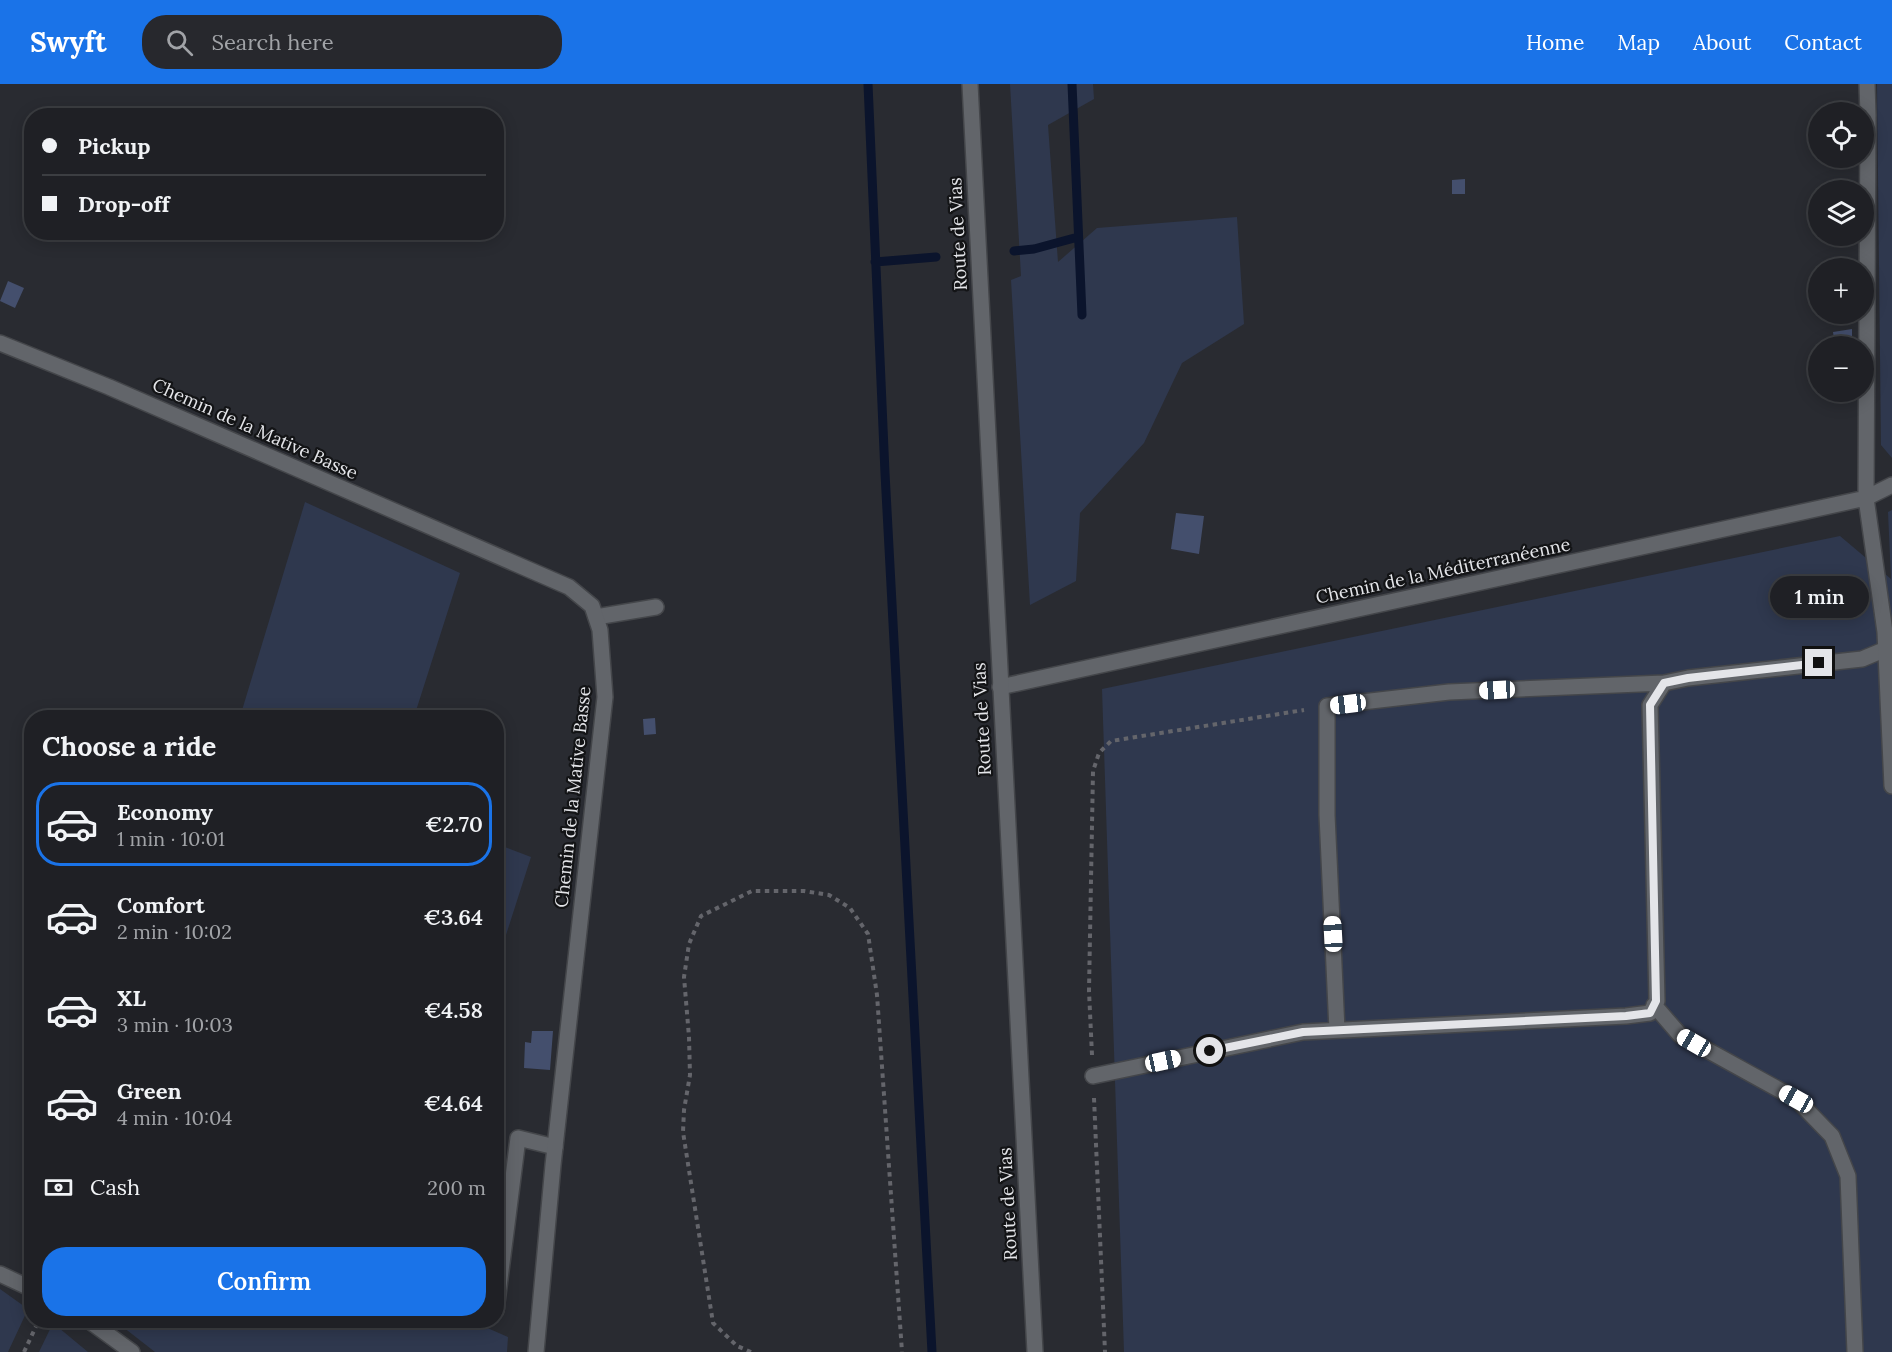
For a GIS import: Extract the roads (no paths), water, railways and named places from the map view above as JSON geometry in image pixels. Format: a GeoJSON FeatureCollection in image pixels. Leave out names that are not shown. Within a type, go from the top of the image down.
{"type":"FeatureCollection","features":[{"type":"Feature","properties":{"kind":"street","name":"Route de Vias"},"geometry":{"type":"LineString","coordinates":[[970,84],[1035,1352]]}},
{"type":"Feature","properties":{"kind":"street"},"geometry":{"type":"LineString","coordinates":[[1867,84],[1866,498],[1885,632],[1892,786]]}},
{"type":"Feature","properties":{"kind":"street","name":"Chemin de la Mative Basse"},"geometry":{"type":"LineString","coordinates":[[0,343],[120,392],[569,587],[592,606],[600,630],[605,697],[555,1147],[536,1352]]}},
{"type":"Feature","properties":{"kind":"street","name":"Chemin de la Méditerranéenne"},"geometry":{"type":"LineString","coordinates":[[1000,687],[1866,498],[1892,485]]}},
{"type":"Feature","properties":{"kind":"street"},"geometry":{"type":"LineString","coordinates":[[596,617],[656,607]]}},
{"type":"Feature","properties":{"kind":"street"},"geometry":{"type":"LineString","coordinates":[[1337,1030],[1327,814],[1327,706],[1449,692],[1664,683],[1688,678],[1862,658],[1886,649]]}},
{"type":"Feature","properties":{"kind":"street"},"geometry":{"type":"LineString","coordinates":[[1093,1076],[1303,1032],[1650,1013],[1656,1001],[1656,989],[1650,705],[1664,683]]}},
{"type":"Feature","properties":{"kind":"street"},"geometry":{"type":"LineString","coordinates":[[1654,1005],[1680,1035],[1796,1099],[1832,1136],[1848,1176],[1855,1352]]}},
{"type":"Feature","properties":{"kind":"street"},"geometry":{"type":"LineString","coordinates":[[504,1247],[518,1138],[555,1147]]}},
{"type":"Feature","properties":{"kind":"street"},"geometry":{"type":"LineString","coordinates":[[0,1274],[24,1285]]}},
{"type":"Feature","properties":{"kind":"street"},"geometry":{"type":"LineString","coordinates":[[99,1328],[132,1352]]}},
{"type":"Feature","properties":{"kind":"waterway"},"geometry":{"type":"LineString","coordinates":[[868,84],[885,473],[932,1352]]}},
{"type":"Feature","properties":{"kind":"waterway"},"geometry":{"type":"LineString","coordinates":[[1072,84],[1082,315]]}},
{"type":"Feature","properties":{"kind":"waterway"},"geometry":{"type":"LineString","coordinates":[[1014,251],[1034,249],[1078,237]]}},
{"type":"Feature","properties":{"kind":"waterway"},"geometry":{"type":"LineString","coordinates":[[875,262],[936,257]]}}]}
